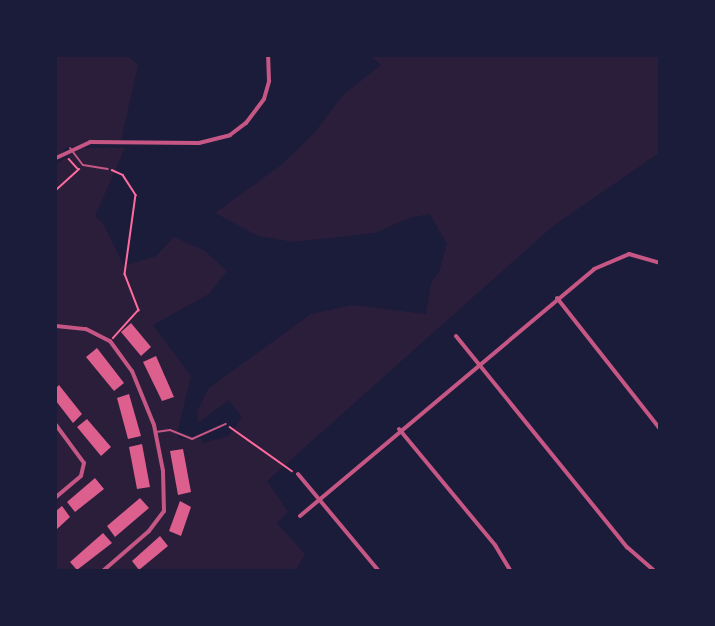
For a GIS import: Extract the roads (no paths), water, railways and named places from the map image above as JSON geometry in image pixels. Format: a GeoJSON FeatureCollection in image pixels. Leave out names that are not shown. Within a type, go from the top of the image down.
{"type":"FeatureCollection","features":[{"type":"Feature","properties":{"kind":"street"},"geometry":{"type":"LineString","coordinates":[[56,158],[70,148],[100,141],[199,143],[230,135],[246,123],[264,99],[269,81],[268,56]]}},
{"type":"Feature","properties":{"kind":"street"},"geometry":{"type":"LineString","coordinates":[[300,516],[399,429],[594,269],[619,255],[639,255],[659,261]]}},
{"type":"Feature","properties":{"kind":"street"},"geometry":{"type":"LineString","coordinates":[[557,298],[660,429]]}},
{"type":"Feature","properties":{"kind":"street"},"geometry":{"type":"LineString","coordinates":[[56,326],[86,330],[110,341],[132,371],[155,432],[163,471],[165,511],[149,531],[104,570]]}},
{"type":"Feature","properties":{"kind":"street"},"geometry":{"type":"LineString","coordinates":[[456,336],[627,547],[653,570]]}},
{"type":"Feature","properties":{"kind":"street"},"geometry":{"type":"LineString","coordinates":[[56,424],[84,462],[81,476],[56,497]]}},
{"type":"Feature","properties":{"kind":"street"},"geometry":{"type":"LineString","coordinates":[[399,429],[495,545],[510,570]]}},
{"type":"Feature","properties":{"kind":"street"},"geometry":{"type":"LineString","coordinates":[[298,474],[378,570]]}},
{"type":"Feature","properties":{"kind":"lane"},"geometry":{"type":"LineString","coordinates":[[70,148],[83,165],[108,169]]}},
{"type":"Feature","properties":{"kind":"lane"},"geometry":{"type":"LineString","coordinates":[[155,432],[170,430],[192,439],[226,424]]}}]}
